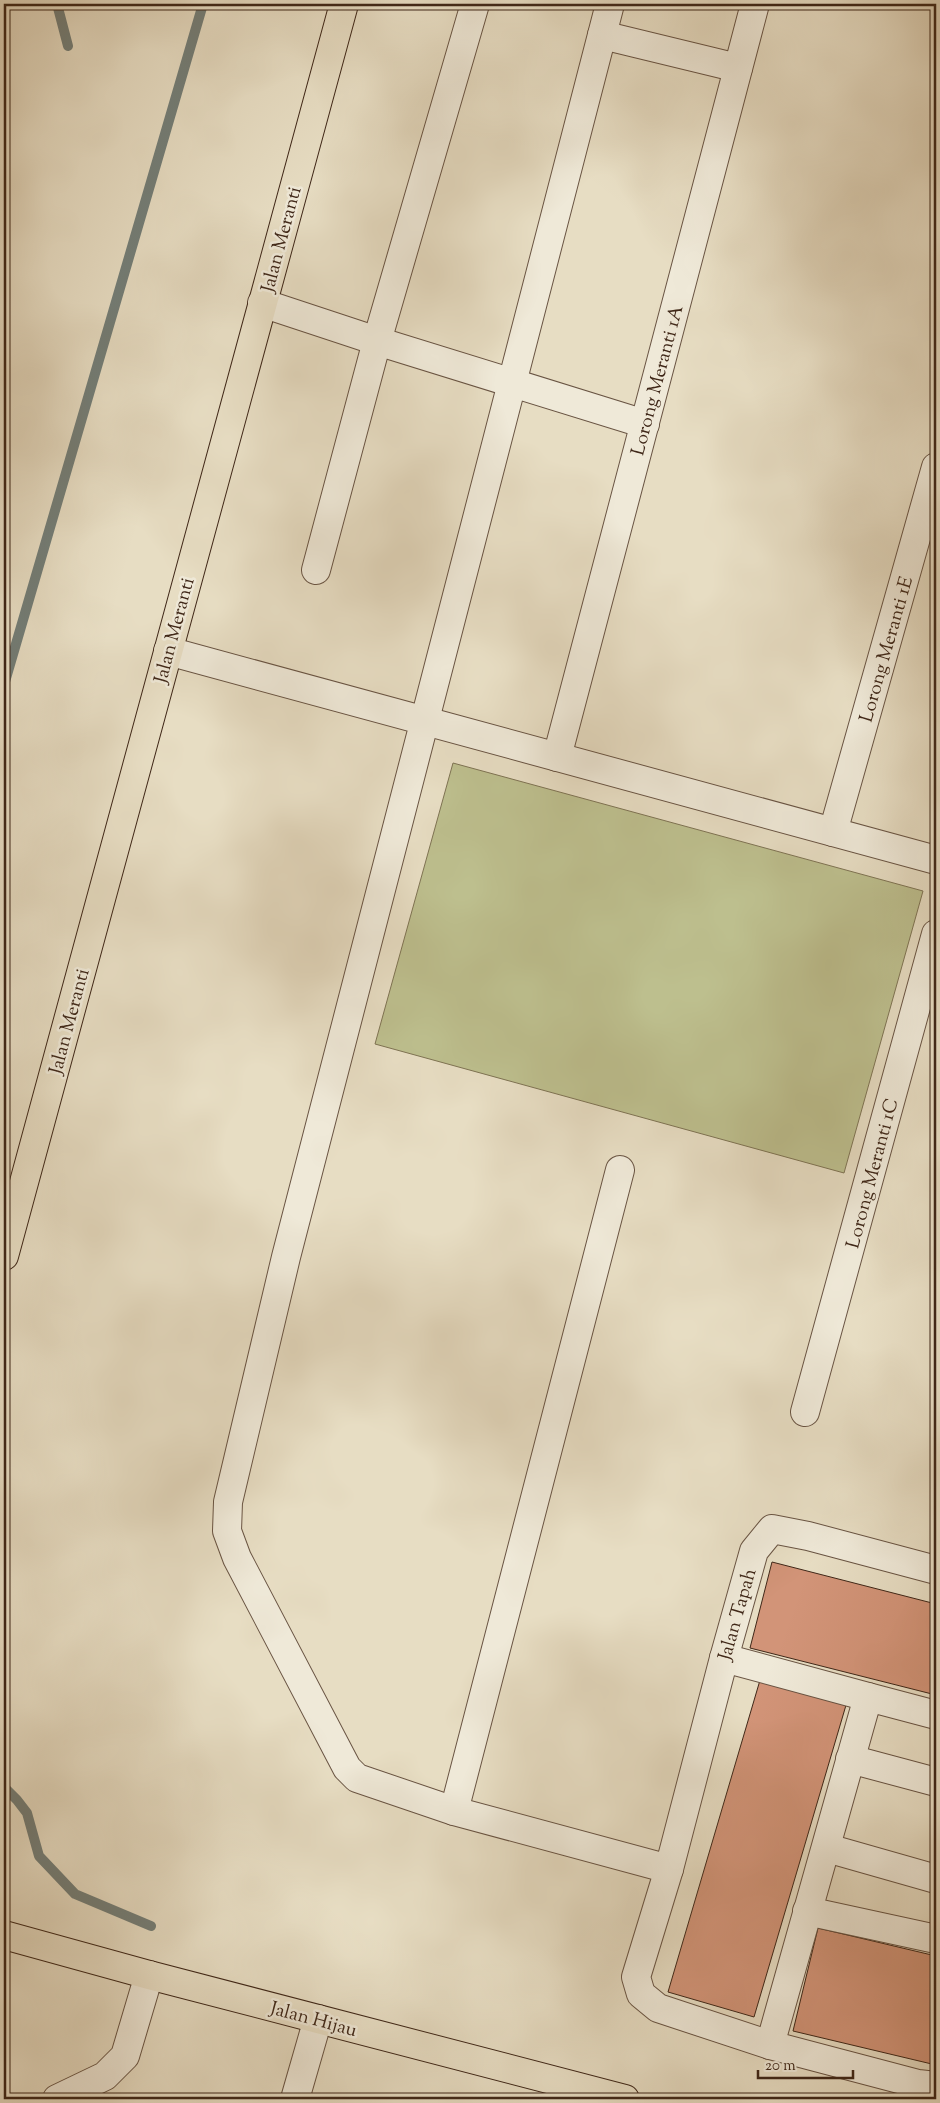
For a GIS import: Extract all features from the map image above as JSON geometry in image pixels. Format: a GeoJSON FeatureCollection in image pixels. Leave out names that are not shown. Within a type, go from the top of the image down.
{"type":"FeatureCollection","features":[{"type":"Feature","properties":{"kind":"main road","name":"Jalan Meranti"},"geometry":{"type":"LineString","coordinates":[[4,1256],[344,4]]}},
{"type":"Feature","properties":{"kind":"main road","name":"Jalan Hijau"},"geometry":{"type":"LineString","coordinates":[[4,1935],[149,1975],[625,2099]]}},
{"type":"Feature","properties":{"kind":"street"},"geometry":{"type":"LineString","coordinates":[[316,570],[377,341],[476,4]]}},
{"type":"Feature","properties":{"kind":"street"},"geometry":{"type":"LineString","coordinates":[[610,4],[286,1257],[228,1502],[227,1531],[237,1558],[347,1768],[357,1778],[454,1811],[669,1869]]}},
{"type":"Feature","properties":{"kind":"street","name":"Lorong Meranti 1A"},"geometry":{"type":"LineString","coordinates":[[557,757],[755,4]]}},
{"type":"Feature","properties":{"kind":"street"},"geometry":{"type":"LineString","coordinates":[[602,35],[738,68]]}},
{"type":"Feature","properties":{"kind":"street"},"geometry":{"type":"LineString","coordinates":[[262,303],[377,341],[645,424]]}},
{"type":"Feature","properties":{"kind":"street","name":"Lorong Meranti 1E"},"geometry":{"type":"LineString","coordinates":[[833,832],[936,467]]}},
{"type":"Feature","properties":{"kind":"street"},"geometry":{"type":"LineString","coordinates":[[168,651],[936,860]]}},
{"type":"Feature","properties":{"kind":"street","name":"Lorong Meranti 1C"},"geometry":{"type":"LineString","coordinates":[[805,1412],[936,934]]}},
{"type":"Feature","properties":{"kind":"street"},"geometry":{"type":"LineString","coordinates":[[454,1811],[620,1170]]}},
{"type":"Feature","properties":{"kind":"street","name":"Jalan Tapah"},"geometry":{"type":"LineString","coordinates":[[936,1570],[808,1536],[772,1529],[754,1551],[669,1869],[636,1977],[641,1994],[658,2008],[770,2045],[918,2084],[936,2086]]}},
{"type":"Feature","properties":{"kind":"street"},"geometry":{"type":"LineString","coordinates":[[724,1658],[936,1714]]}},
{"type":"Feature","properties":{"kind":"street"},"geometry":{"type":"LineString","coordinates":[[770,2045],[868,1697]]}},
{"type":"Feature","properties":{"kind":"street"},"geometry":{"type":"LineString","coordinates":[[850,1759],[936,1782]]}},
{"type":"Feature","properties":{"kind":"street"},"geometry":{"type":"LineString","coordinates":[[827,1848],[936,1879]]}},
{"type":"Feature","properties":{"kind":"street"},"geometry":{"type":"LineString","coordinates":[[807,1912],[936,1939]]}},
{"type":"Feature","properties":{"kind":"street"},"geometry":{"type":"LineString","coordinates":[[56,2099],[105,2076],[125,2056],[149,1975]]}},
{"type":"Feature","properties":{"kind":"street"},"geometry":{"type":"LineString","coordinates":[[295,2099],[318,2019]]}},
{"type":"Feature","properties":{"kind":"green space"},"geometry":{"type":"Polygon","coordinates":[[[453,763],[923,891],[844,1173],[375,1044],[453,763]]]}},
{"type":"Feature","properties":{"kind":"building"},"geometry":{"type":"Polygon","coordinates":[[[772,1562],[936,1604],[936,1695],[750,1648],[772,1562]]]}},
{"type":"Feature","properties":{"kind":"building"},"geometry":{"type":"Polygon","coordinates":[[[763,1670],[849,1695],[754,2017],[668,1992],[763,1670]]]}},
{"type":"Feature","properties":{"kind":"building"},"geometry":{"type":"Polygon","coordinates":[[[818,1928],[936,1956],[936,2065],[793,2031],[818,1928]]]}},
{"type":"Feature","properties":{"kind":"waterway"},"geometry":{"type":"LineString","coordinates":[[57,4],[68,46]]}},
{"type":"Feature","properties":{"kind":"waterway"},"geometry":{"type":"LineString","coordinates":[[4,685],[203,4]]}},
{"type":"Feature","properties":{"kind":"waterway"},"geometry":{"type":"LineString","coordinates":[[4,1787],[27,1813],[39,1856],[75,1894],[151,1926]]}}]}
